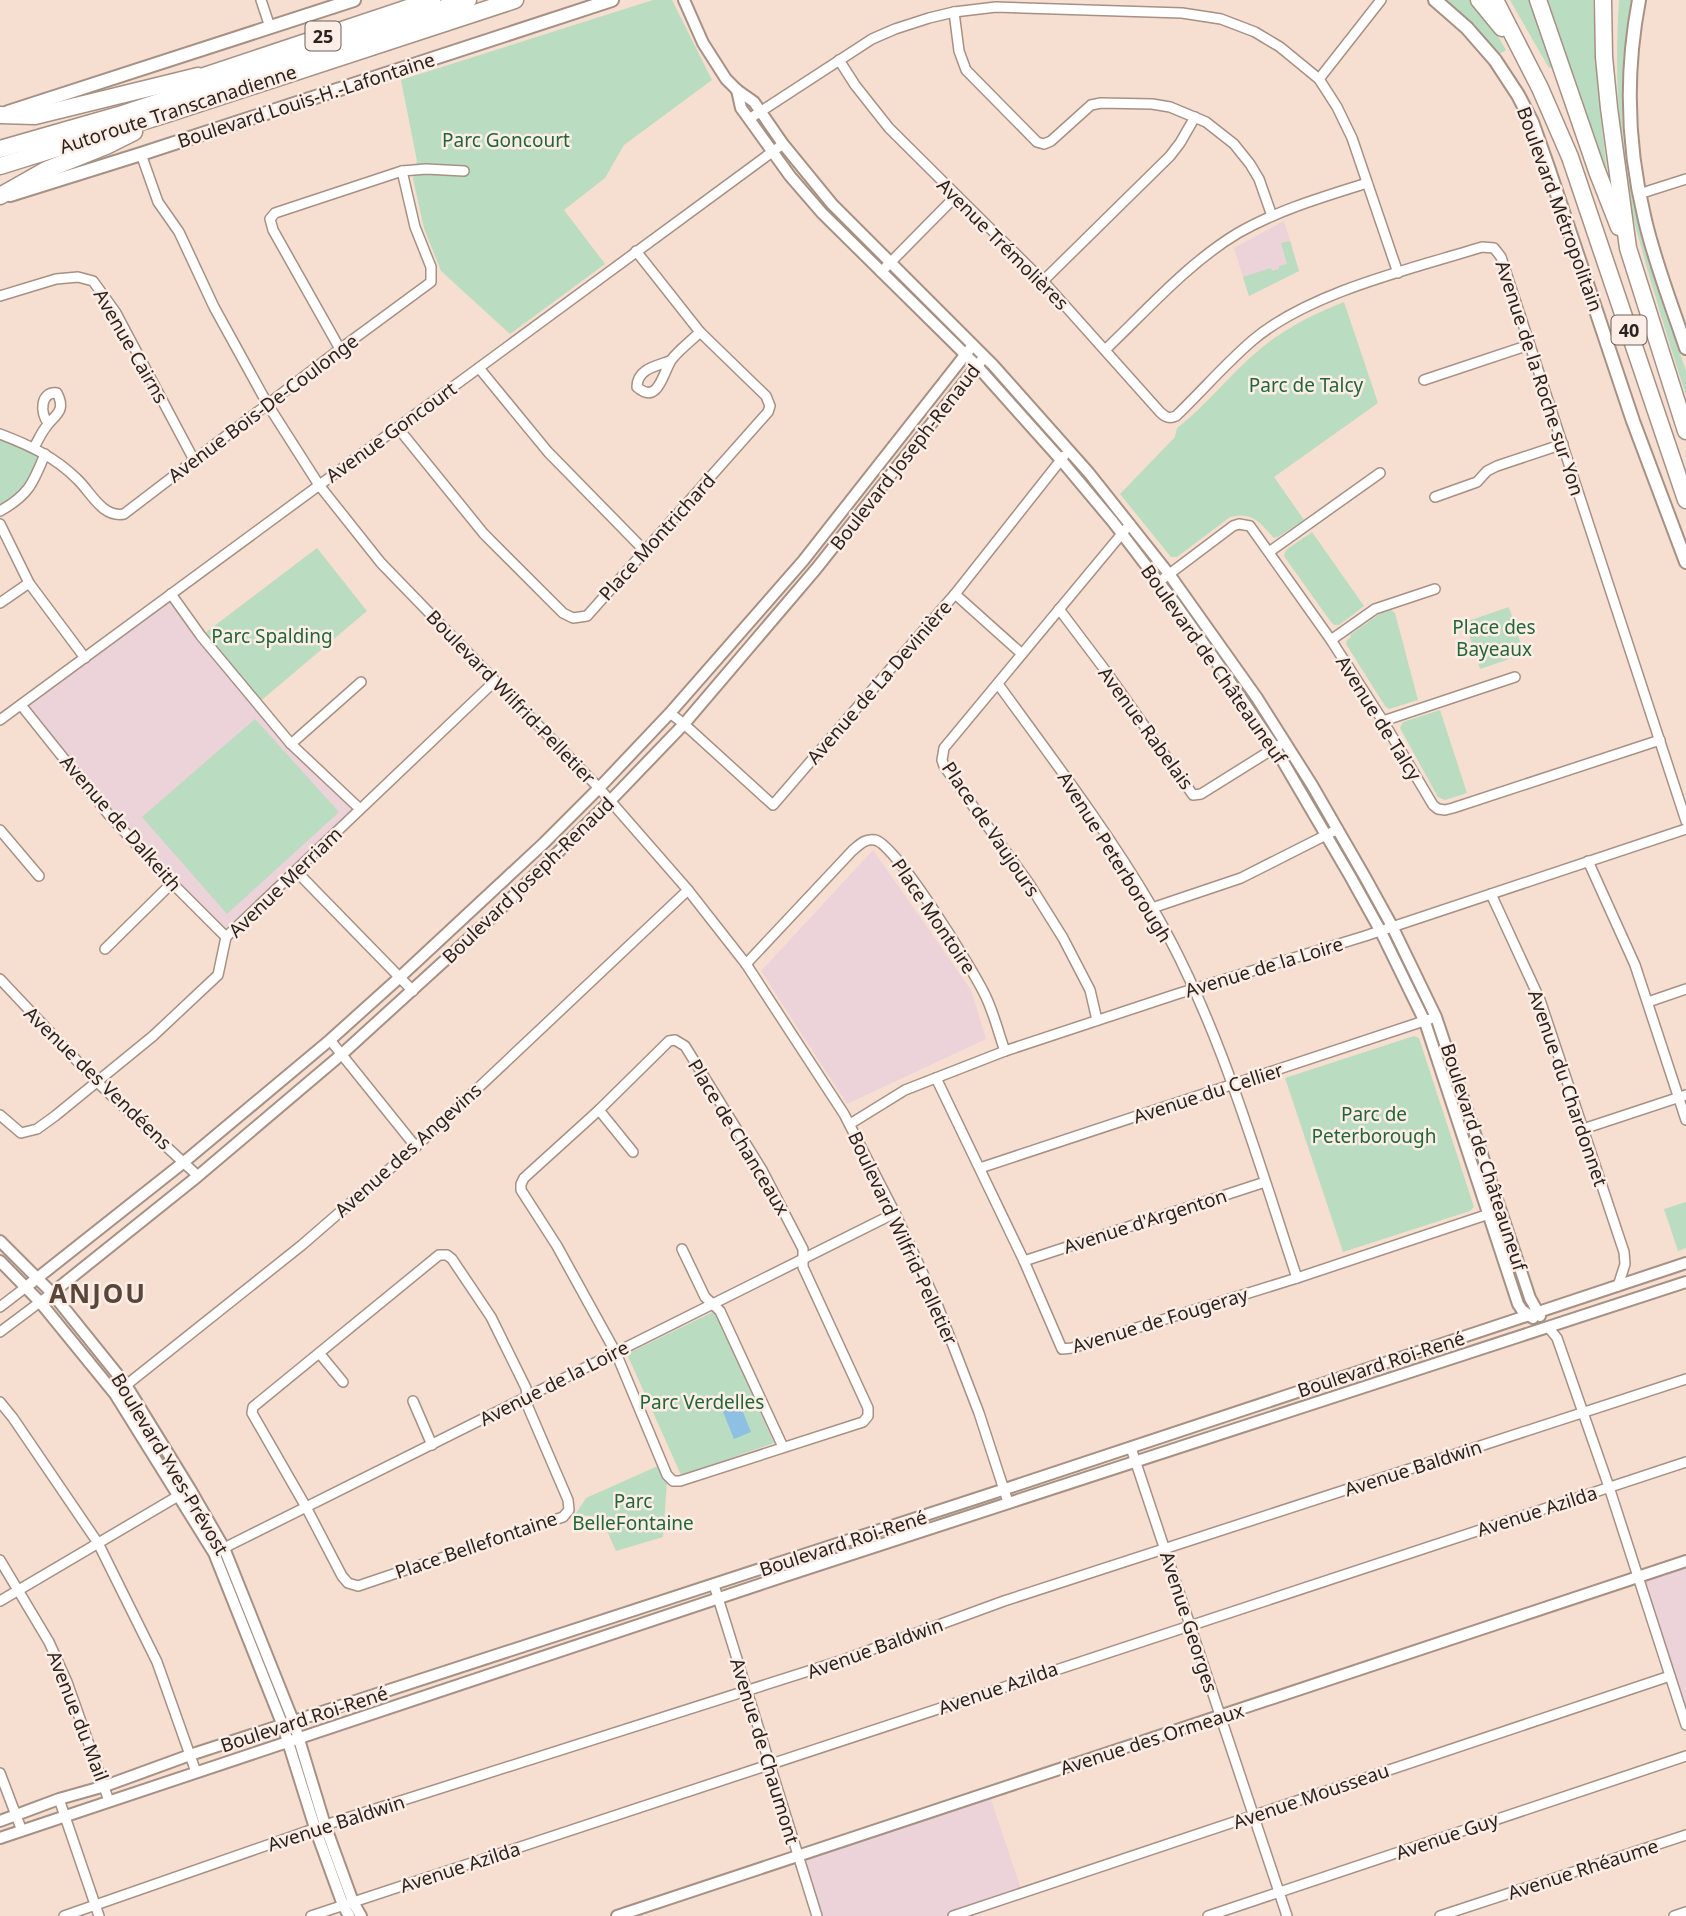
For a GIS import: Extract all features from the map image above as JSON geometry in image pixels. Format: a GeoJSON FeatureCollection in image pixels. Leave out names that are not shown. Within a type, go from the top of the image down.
{"type":"FeatureCollection","features":[{"type":"Feature","properties":{"kind":"highway","name":"Autoroute Transcanadienne"},"geometry":{"type":"LineString","coordinates":[[0,147],[432,0]]}},
{"type":"Feature","properties":{"kind":"highway"},"geometry":{"type":"LineString","coordinates":[[0,147],[119,114],[468,0]]}},
{"type":"Feature","properties":{"kind":"highway","name":"Autoroute Transcanadienne"},"geometry":{"type":"LineString","coordinates":[[0,166],[515,0]]}},
{"type":"Feature","properties":{"kind":"highway"},"geometry":{"type":"LineString","coordinates":[[1479,0],[1520,51]]}},
{"type":"Feature","properties":{"kind":"highway","name":"40"},"geometry":{"type":"LineString","coordinates":[[1495,0],[1555,119],[1574,168],[1686,500]]}},
{"type":"Feature","properties":{"kind":"highway"},"geometry":{"type":"LineString","coordinates":[[1538,0],[1597,171],[1628,248]]}},
{"type":"Feature","properties":{"kind":"highway","name":"40"},"geometry":{"type":"LineString","coordinates":[[1603,0],[1604,57],[1611,130],[1628,248],[1686,431]]}},
{"type":"Feature","properties":{"kind":"highway"},"geometry":{"type":"LineString","coordinates":[[1604,57],[1613,0]]}},
{"type":"Feature","properties":{"kind":"highway"},"geometry":{"type":"LineString","coordinates":[[0,115],[35,116],[214,72]]}},
{"type":"Feature","properties":{"kind":"highway"},"geometry":{"type":"LineString","coordinates":[[0,198],[46,170],[106,146],[170,113]]}},
{"type":"Feature","properties":{"kind":"main road"},"geometry":{"type":"LineString","coordinates":[[0,115],[354,0]]}},
{"type":"Feature","properties":{"kind":"main road","name":"Boulevard Louis-H.-Lafontaine"},"geometry":{"type":"LineString","coordinates":[[0,198],[612,0]]}},
{"type":"Feature","properties":{"kind":"main road","name":"Boulevard Métropolitain"},"geometry":{"type":"LineString","coordinates":[[1435,0],[1467,28],[1495,60],[1518,95],[1531,122],[1633,421],[1686,562]]}},
{"type":"Feature","properties":{"kind":"main road"},"geometry":{"type":"LineString","coordinates":[[1639,0],[1632,49],[1629,101],[1632,147],[1649,235],[1686,348]]}},
{"type":"Feature","properties":{"kind":"street"},"geometry":{"type":"LineString","coordinates":[[261,0],[270,27]]}},
{"type":"Feature","properties":{"kind":"street","name":"Boulevard de Châteauneuf"},"geometry":{"type":"LineString","coordinates":[[684,0],[712,59],[726,79],[749,97],[761,111],[783,144],[832,204],[974,345],[1069,450],[1169,574],[1229,656],[1285,741],[1333,832],[1424,1022],[1518,1304],[1548,1327],[1557,1338],[1686,1725]]}},
{"type":"Feature","properties":{"kind":"street"},"geometry":{"type":"LineString","coordinates":[[1319,79],[1381,0]]}},
{"type":"Feature","properties":{"kind":"street"},"geometry":{"type":"LineString","coordinates":[[749,119],[872,39],[895,29],[954,12],[996,7],[1174,12],[1207,16],[1244,27],[1273,42],[1319,79],[1346,124],[1358,152],[1398,273]]}},
{"type":"Feature","properties":{"kind":"street"},"geometry":{"type":"LineString","coordinates":[[954,12],[959,51],[967,71],[1037,142],[1044,144],[1051,141],[1091,105],[1101,103],[1165,106],[1206,122],[1225,136],[1259,179],[1272,216]]}},
{"type":"Feature","properties":{"kind":"street","name":"Avenue Trémolières"},"geometry":{"type":"LineString","coordinates":[[839,60],[889,128],[1042,281],[1160,412],[1170,418],[1174,417]]}},
{"type":"Feature","properties":{"kind":"street","name":"Boulevard de Châteauneuf"},"geometry":{"type":"LineString","coordinates":[[737,90],[741,108],[772,152],[822,213],[977,366],[1122,534],[1218,664],[1333,832],[1392,926],[1436,1017],[1531,1298],[1533,1314]]}},
{"type":"Feature","properties":{"kind":"street"},"geometry":{"type":"LineString","coordinates":[[1042,281],[1170,156],[1195,117]]}},
{"type":"Feature","properties":{"kind":"street","name":"Avenue Goncourt"},"geometry":{"type":"LineString","coordinates":[[0,720],[783,144]]}},
{"type":"Feature","properties":{"kind":"street","name":"Boulevard Wilfrid-Pelletier"},"geometry":{"type":"LineString","coordinates":[[141,154],[158,202],[178,232],[214,307],[268,405],[319,485],[381,562],[599,788],[688,890],[746,964],[850,1124],[895,1213],[942,1316],[979,1413],[1007,1502]]}},
{"type":"Feature","properties":{"kind":"street"},"geometry":{"type":"LineString","coordinates":[[340,349],[272,230],[270,219],[275,214],[402,171],[464,171]]}},
{"type":"Feature","properties":{"kind":"street","name":"Avenue Bois-De-Coulonge"},"geometry":{"type":"LineString","coordinates":[[0,434],[45,454],[77,479],[107,512],[124,514],[431,282],[431,267],[415,227],[402,171]]}},
{"type":"Feature","properties":{"kind":"street"},"geometry":{"type":"LineString","coordinates":[[1639,194],[1686,179]]}},
{"type":"Feature","properties":{"kind":"street"},"geometry":{"type":"LineString","coordinates":[[1105,349],[1182,276],[1236,234],[1272,216],[1367,183]]}},
{"type":"Feature","properties":{"kind":"street"},"geometry":{"type":"LineString","coordinates":[[881,272],[956,195]]}},
{"type":"Feature","properties":{"kind":"street","name":"Avenue de la Roche sur Yon"},"geometry":{"type":"LineString","coordinates":[[1174,417],[1254,340],[1276,324],[1348,290],[1482,247],[1494,248],[1501,257],[1686,821]]}},
{"type":"Feature","properties":{"kind":"street","name":"Place Montrichard"},"geometry":{"type":"LineString","coordinates":[[398,428],[484,534],[563,613],[572,618],[587,616],[768,412],[770,406],[766,396],[700,331],[636,251]]}},
{"type":"Feature","properties":{"kind":"street","name":"Avenue Cairns"},"geometry":{"type":"LineString","coordinates":[[0,296],[56,279],[78,277],[93,281],[116,313],[194,460]]}},
{"type":"Feature","properties":{"kind":"street"},"geometry":{"type":"LineString","coordinates":[[670,361],[700,331]]}},
{"type":"Feature","properties":{"kind":"street","name":"Boulevard Joseph-Renaud"},"geometry":{"type":"LineString","coordinates":[[0,1307],[184,1162],[330,1040],[544,843],[670,713],[803,561],[974,345]]}},
{"type":"Feature","properties":{"kind":"street"},"geometry":{"type":"LineString","coordinates":[[1424,380],[1529,345]]}},
{"type":"Feature","properties":{"kind":"street","name":"Boulevard Joseph-Renaud"},"geometry":{"type":"LineString","coordinates":[[0,1332],[198,1176],[342,1054],[488,921],[610,801],[684,724],[816,569],[984,356]]}},
{"type":"Feature","properties":{"kind":"street"},"geometry":{"type":"LineString","coordinates":[[479,368],[548,452],[645,551]]}},
{"type":"Feature","properties":{"kind":"street"},"geometry":{"type":"LineString","coordinates":[[34,447],[48,424]]}},
{"type":"Feature","properties":{"kind":"street"},"geometry":{"type":"LineString","coordinates":[[1435,497],[1477,482],[1486,471],[1497,466],[1563,444]]}},
{"type":"Feature","properties":{"kind":"street","name":"Avenue de La Devinière"},"geometry":{"type":"LineString","coordinates":[[670,713],[773,805],[955,594],[1069,450]]}},
{"type":"Feature","properties":{"kind":"street"},"geometry":{"type":"LineString","coordinates":[[0,511],[20,498],[32,484],[45,454]]}},
{"type":"Feature","properties":{"kind":"street"},"geometry":{"type":"LineString","coordinates":[[1269,552],[1380,473]]}},
{"type":"Feature","properties":{"kind":"street"},"geometry":{"type":"LineString","coordinates":[[0,524],[29,583],[85,658]]}},
{"type":"Feature","properties":{"kind":"street","name":"Place de Vaujours"},"geometry":{"type":"LineString","coordinates":[[1097,1020],[1090,990],[1063,938],[1028,882],[942,760],[944,748],[1130,524]]}},
{"type":"Feature","properties":{"kind":"street","name":"Avenue de Talcy"},"geometry":{"type":"LineString","coordinates":[[1159,582],[1239,524],[1250,526],[1331,640],[1433,805],[1438,808],[1445,810],[1660,740]]}},
{"type":"Feature","properties":{"kind":"street"},"geometry":{"type":"LineString","coordinates":[[0,603],[29,583]]}},
{"type":"Feature","properties":{"kind":"street"},"geometry":{"type":"LineString","coordinates":[[1331,640],[1375,610],[1435,589]]}},
{"type":"Feature","properties":{"kind":"street"},"geometry":{"type":"LineString","coordinates":[[171,594],[201,636],[291,744],[360,809]]}},
{"type":"Feature","properties":{"kind":"street"},"geometry":{"type":"LineString","coordinates":[[955,594],[1022,654]]}},
{"type":"Feature","properties":{"kind":"street","name":"Avenue Rabelais"},"geometry":{"type":"LineString","coordinates":[[1059,610],[1193,795],[1201,794],[1285,741]]}},
{"type":"Feature","properties":{"kind":"street"},"geometry":{"type":"LineString","coordinates":[[1383,721],[1516,677]]}},
{"type":"Feature","properties":{"kind":"street","name":"Avenue Merriam"},"geometry":{"type":"LineString","coordinates":[[0,1115],[21,1133],[37,1129],[153,1036],[218,975],[226,937],[495,681]]}},
{"type":"Feature","properties":{"kind":"street"},"geometry":{"type":"LineString","coordinates":[[291,744],[361,682]]}},
{"type":"Feature","properties":{"kind":"street","name":"Avenue Peterborough"},"geometry":{"type":"LineString","coordinates":[[998,684],[1094,816],[1152,908],[1194,990],[1233,1085],[1297,1278]]}},
{"type":"Feature","properties":{"kind":"street","name":"Avenue de Dalkeith"},"geometry":{"type":"LineString","coordinates":[[21,705],[109,815],[226,937]]}},
{"type":"Feature","properties":{"kind":"street","name":"Avenue de la Loire"},"geometry":{"type":"LineString","coordinates":[[850,1124],[905,1090],[1005,1051],[1686,829]]}},
{"type":"Feature","properties":{"kind":"street"},"geometry":{"type":"LineString","coordinates":[[0,830],[39,876]]}},
{"type":"Feature","properties":{"kind":"street"},"geometry":{"type":"LineString","coordinates":[[1152,908],[1241,878],[1333,832]]}},
{"type":"Feature","properties":{"kind":"street","name":"Place Montoire"},"geometry":{"type":"LineString","coordinates":[[746,964],[852,851],[865,841],[876,840],[888,848],[903,867],[951,937],[985,993],[1005,1051]]}},
{"type":"Feature","properties":{"kind":"street"},"geometry":{"type":"LineString","coordinates":[[544,843],[555,855]]}},
{"type":"Feature","properties":{"kind":"street"},"geometry":{"type":"LineString","coordinates":[[1588,861],[1626,942],[1682,1096],[1686,1120]]}},
{"type":"Feature","properties":{"kind":"street"},"geometry":{"type":"LineString","coordinates":[[296,871],[413,991]]}},
{"type":"Feature","properties":{"kind":"street"},"geometry":{"type":"LineString","coordinates":[[105,949],[172,883]]}},
{"type":"Feature","properties":{"kind":"street","name":"Avenue des Angevins"},"geometry":{"type":"LineString","coordinates":[[115,1394],[302,1245],[416,1147],[688,890]]}},
{"type":"Feature","properties":{"kind":"street","name":"Avenue du Chardonnet"},"geometry":{"type":"LineString","coordinates":[[1490,894],[1540,1000],[1625,1257],[1618,1286]]}},
{"type":"Feature","properties":{"kind":"street"},"geometry":{"type":"LineString","coordinates":[[475,908],[488,921]]}},
{"type":"Feature","properties":{"kind":"street","name":"Avenue des Vendéens"},"geometry":{"type":"LineString","coordinates":[[0,979],[96,1081],[198,1176]]}},
{"type":"Feature","properties":{"kind":"street"},"geometry":{"type":"LineString","coordinates":[[1648,1002],[1686,989]]}},
{"type":"Feature","properties":{"kind":"street","name":"Avenue du Cellier"},"geometry":{"type":"LineString","coordinates":[[980,1168],[1436,1017]]}},
{"type":"Feature","properties":{"kind":"street"},"geometry":{"type":"LineString","coordinates":[[330,1040],[416,1147]]}},
{"type":"Feature","properties":{"kind":"street","name":"Place de Chanceaux"},"geometry":{"type":"LineString","coordinates":[[783,1447],[680,1481],[667,1475],[616,1353],[557,1246],[521,1190],[521,1184],[524,1178],[669,1041],[675,1041],[685,1046],[762,1170],[803,1249],[803,1259]]}},
{"type":"Feature","properties":{"kind":"street","name":"Avenue de Fougeray"},"geometry":{"type":"LineString","coordinates":[[936,1078],[1024,1261],[1062,1349],[1297,1278],[1502,1210]]}},
{"type":"Feature","properties":{"kind":"street"},"geometry":{"type":"LineString","coordinates":[[1583,1129],[1682,1096]]}},
{"type":"Feature","properties":{"kind":"street"},"geometry":{"type":"LineString","coordinates":[[599,1110],[633,1153]]}},
{"type":"Feature","properties":{"kind":"street","name":"Avenue d'Argenton"},"geometry":{"type":"LineString","coordinates":[[1024,1261],[1265,1182]]}},
{"type":"Feature","properties":{"kind":"street","name":"Avenue de la Loire"},"geometry":{"type":"LineString","coordinates":[[219,1551],[895,1213]]}},
{"type":"Feature","properties":{"kind":"street","name":"Boulevard Yves-Prévost"},"geometry":{"type":"LineString","coordinates":[[0,1241],[52,1293],[126,1385],[190,1489],[219,1551],[289,1724],[320,1826],[348,1903],[349,1916]]}},
{"type":"Feature","properties":{"kind":"street"},"geometry":{"type":"LineString","coordinates":[[682,1249],[705,1297],[720,1311],[783,1447],[863,1422],[868,1416],[868,1408],[803,1267],[803,1259]]}},
{"type":"Feature","properties":{"kind":"street"},"geometry":{"type":"LineString","coordinates":[[306,1507],[252,1413],[253,1407],[439,1255],[447,1255],[452,1259],[491,1317],[526,1388],[527,1397]]}},
{"type":"Feature","properties":{"kind":"street","name":"Boulevard Yves-Prévost"},"geometry":{"type":"LineString","coordinates":[[0,1261],[40,1302],[115,1394],[179,1496],[219,1551]]}},
{"type":"Feature","properties":{"kind":"street","name":"Boulevard Roi-René"},"geometry":{"type":"LineString","coordinates":[[0,1821],[190,1755],[1131,1448],[1686,1263]]}},
{"type":"Feature","properties":{"kind":"street","name":"Boulevard Roi-René"},"geometry":{"type":"LineString","coordinates":[[0,1838],[1007,1502],[1686,1282]]}},
{"type":"Feature","properties":{"kind":"street"},"geometry":{"type":"LineString","coordinates":[[320,1354],[343,1382]]}},
{"type":"Feature","properties":{"kind":"street","name":"Avenue Baldwin"},"geometry":{"type":"LineString","coordinates":[[64,1916],[320,1826],[747,1692],[1004,1601],[1686,1379]]}},
{"type":"Feature","properties":{"kind":"street","name":"Place Bellefontaine"},"geometry":{"type":"LineString","coordinates":[[306,1507],[342,1576],[348,1583],[358,1586],[563,1517],[569,1510],[568,1500],[528,1407],[527,1397]]}},
{"type":"Feature","properties":{"kind":"street"},"geometry":{"type":"LineString","coordinates":[[413,1401],[432,1445]]}},
{"type":"Feature","properties":{"kind":"street"},"geometry":{"type":"LineString","coordinates":[[0,1402],[98,1543],[157,1662],[196,1772]]}},
{"type":"Feature","properties":{"kind":"street","name":"Avenue Georges"},"geometry":{"type":"LineString","coordinates":[[1131,1448],[1287,1916]]}},
{"type":"Feature","properties":{"kind":"street","name":"Avenue Azilda"},"geometry":{"type":"LineString","coordinates":[[311,1916],[1686,1462]]}},
{"type":"Feature","properties":{"kind":"street"},"geometry":{"type":"LineString","coordinates":[[0,1601],[190,1489]]}},
{"type":"Feature","properties":{"kind":"street","name":"Avenue du Mail"},"geometry":{"type":"LineString","coordinates":[[0,1560],[49,1642],[67,1682],[109,1801]]}},
{"type":"Feature","properties":{"kind":"street","name":"Avenue des Ormeaux"},"geometry":{"type":"LineString","coordinates":[[617,1916],[1686,1561]]}},
{"type":"Feature","properties":{"kind":"street","name":"Avenue de Chaumont"},"geometry":{"type":"LineString","coordinates":[[714,1585],[817,1916]]}},
{"type":"Feature","properties":{"kind":"street","name":"Avenue Mousseau"},"geometry":{"type":"LineString","coordinates":[[953,1916],[1670,1676]]}},
{"type":"Feature","properties":{"kind":"street","name":"Avenue Guy"},"geometry":{"type":"LineString","coordinates":[[1208,1916],[1686,1756]]}},
{"type":"Feature","properties":{"kind":"street"},"geometry":{"type":"LineString","coordinates":[[0,1773],[22,1831]]}},
{"type":"Feature","properties":{"kind":"street"},"geometry":{"type":"LineString","coordinates":[[59,1799],[99,1916]]}},
{"type":"Feature","properties":{"kind":"street","name":"Avenue Rhéaume"},"geometry":{"type":"LineString","coordinates":[[1440,1916],[1686,1835]]}},
{"type":"Feature","properties":{"kind":"street","name":"Boulevard Yves-Prévost"},"geometry":{"type":"LineString","coordinates":[[348,1903],[361,1916]]}},
{"type":"Feature","properties":{"kind":"street"},"geometry":{"type":"LineString","coordinates":[[1674,1916],[1686,1912]]}},
{"type":"Feature","properties":{"kind":"shaded area"},"geometry":{"type":"Polygon","coordinates":[[[1284,221],[1299,271],[1249,296],[1234,248],[1284,221]]]}},
{"type":"Feature","properties":{"kind":"shaded area"},"geometry":{"type":"Polygon","coordinates":[[[171,594],[257,704],[360,809],[226,937],[172,883],[21,705],[171,594]]]}},
{"type":"Feature","properties":{"kind":"shaded area"},"geometry":{"type":"Polygon","coordinates":[[[873,850],[971,990],[986,1039],[847,1104],[761,971],[873,850]]]}},
{"type":"Feature","properties":{"kind":"shaded area"},"geometry":{"type":"Polygon","coordinates":[[[1686,1565],[1686,1725],[1638,1576],[1686,1565]]]}},
{"type":"Feature","properties":{"kind":"shaded area"},"geometry":{"type":"Polygon","coordinates":[[[989,1794],[1022,1892],[949,1916],[818,1916],[800,1860],[989,1794]]]}},
{"type":"Feature","properties":{"kind":"green space","name":"Parc Goncourt"},"geometry":{"type":"Polygon","coordinates":[[[653,0],[672,0],[712,80],[624,145],[605,178],[564,210],[605,264],[510,334],[441,271],[424,228],[413,179],[417,161],[401,80],[653,0]]]}},
{"type":"Feature","properties":{"kind":"green space"},"geometry":{"type":"Polygon","coordinates":[[[1444,0],[1470,0],[1506,50],[1498,55],[1477,30],[1444,0]]]}},
{"type":"Feature","properties":{"kind":"green space"},"geometry":{"type":"Polygon","coordinates":[[[1510,0],[1530,0],[1554,66],[1549,68],[1510,0]]]}},
{"type":"Feature","properties":{"kind":"green space"},"geometry":{"type":"Polygon","coordinates":[[[1545,0],[1593,0],[1598,92],[1607,171],[1597,146],[1545,0]]]}},
{"type":"Feature","properties":{"kind":"green space"},"geometry":{"type":"Polygon","coordinates":[[[1619,0],[1631,0],[1622,88],[1628,176],[1646,250],[1686,371],[1686,395],[1645,261],[1628,193],[1618,97],[1619,0]]]}},
{"type":"Feature","properties":{"kind":"green space"},"geometry":{"type":"Polygon","coordinates":[[[1290,241],[1299,271],[1249,296],[1243,277],[1271,268],[1272,271],[1279,269],[1279,266],[1287,264],[1281,243],[1290,241]]]}},
{"type":"Feature","properties":{"kind":"green space","name":"Parc de Talcy"},"geometry":{"type":"Polygon","coordinates":[[[1344,302],[1378,403],[1274,477],[1304,520],[1274,538],[1250,517],[1230,517],[1177,557],[1171,557],[1120,494],[1175,437],[1177,428],[1259,350],[1299,323],[1344,302]]]}},
{"type":"Feature","properties":{"kind":"green space"},"geometry":{"type":"Polygon","coordinates":[[[0,434],[45,454],[32,484],[0,511],[0,434]]]}},
{"type":"Feature","properties":{"kind":"green space"},"geometry":{"type":"Polygon","coordinates":[[[1312,532],[1364,606],[1339,625],[1331,622],[1284,556],[1286,550],[1312,532]]]}},
{"type":"Feature","properties":{"kind":"green space","name":"Parc Spalding"},"geometry":{"type":"Polygon","coordinates":[[[317,548],[367,611],[257,704],[201,636],[317,548]]]}},
{"type":"Feature","properties":{"kind":"green space","name":"Place des Bayeaux"},"geometry":{"type":"Polygon","coordinates":[[[1509,607],[1524,654],[1480,669],[1465,622],[1509,607]]]}},
{"type":"Feature","properties":{"kind":"green space"},"geometry":{"type":"Polygon","coordinates":[[[1391,610],[1395,613],[1418,700],[1389,709],[1346,644],[1350,635],[1381,613],[1391,610]]]}},
{"type":"Feature","properties":{"kind":"green space"},"geometry":{"type":"Polygon","coordinates":[[[1440,710],[1467,793],[1445,800],[1438,797],[1400,728],[1403,722],[1440,710]]]}},
{"type":"Feature","properties":{"kind":"green space"},"geometry":{"type":"Polygon","coordinates":[[[255,719],[339,812],[227,914],[142,817],[255,719]]]}},
{"type":"Feature","properties":{"kind":"green space","name":"Parc de Peterborough"},"geometry":{"type":"Polygon","coordinates":[[[1414,1036],[1419,1038],[1474,1207],[1470,1211],[1343,1252],[1285,1078],[1414,1036]]]}},
{"type":"Feature","properties":{"kind":"green space"},"geometry":{"type":"Polygon","coordinates":[[[1686,1202],[1686,1248],[1678,1251],[1664,1209],[1686,1202]]]}},
{"type":"Feature","properties":{"kind":"green space","name":"Parc Verdelles"},"geometry":{"type":"Polygon","coordinates":[[[715,1311],[774,1443],[681,1475],[627,1354],[715,1311]]]}},
{"type":"Feature","properties":{"kind":"green space","name":"Parc BelleFontaine"},"geometry":{"type":"Polygon","coordinates":[[[660,1465],[667,1482],[663,1537],[616,1551],[601,1517],[575,1515],[586,1498],[660,1465]]]}},
{"type":"Feature","properties":{"kind":"water"},"geometry":{"type":"Polygon","coordinates":[[[738,1400],[751,1432],[734,1439],[721,1407],[738,1400]]]}},
{"type":"Feature","properties":{"kind":"district","name":"ANJOU"},"geometry":{"type":"Point","coordinates":[98,1293]}}]}
